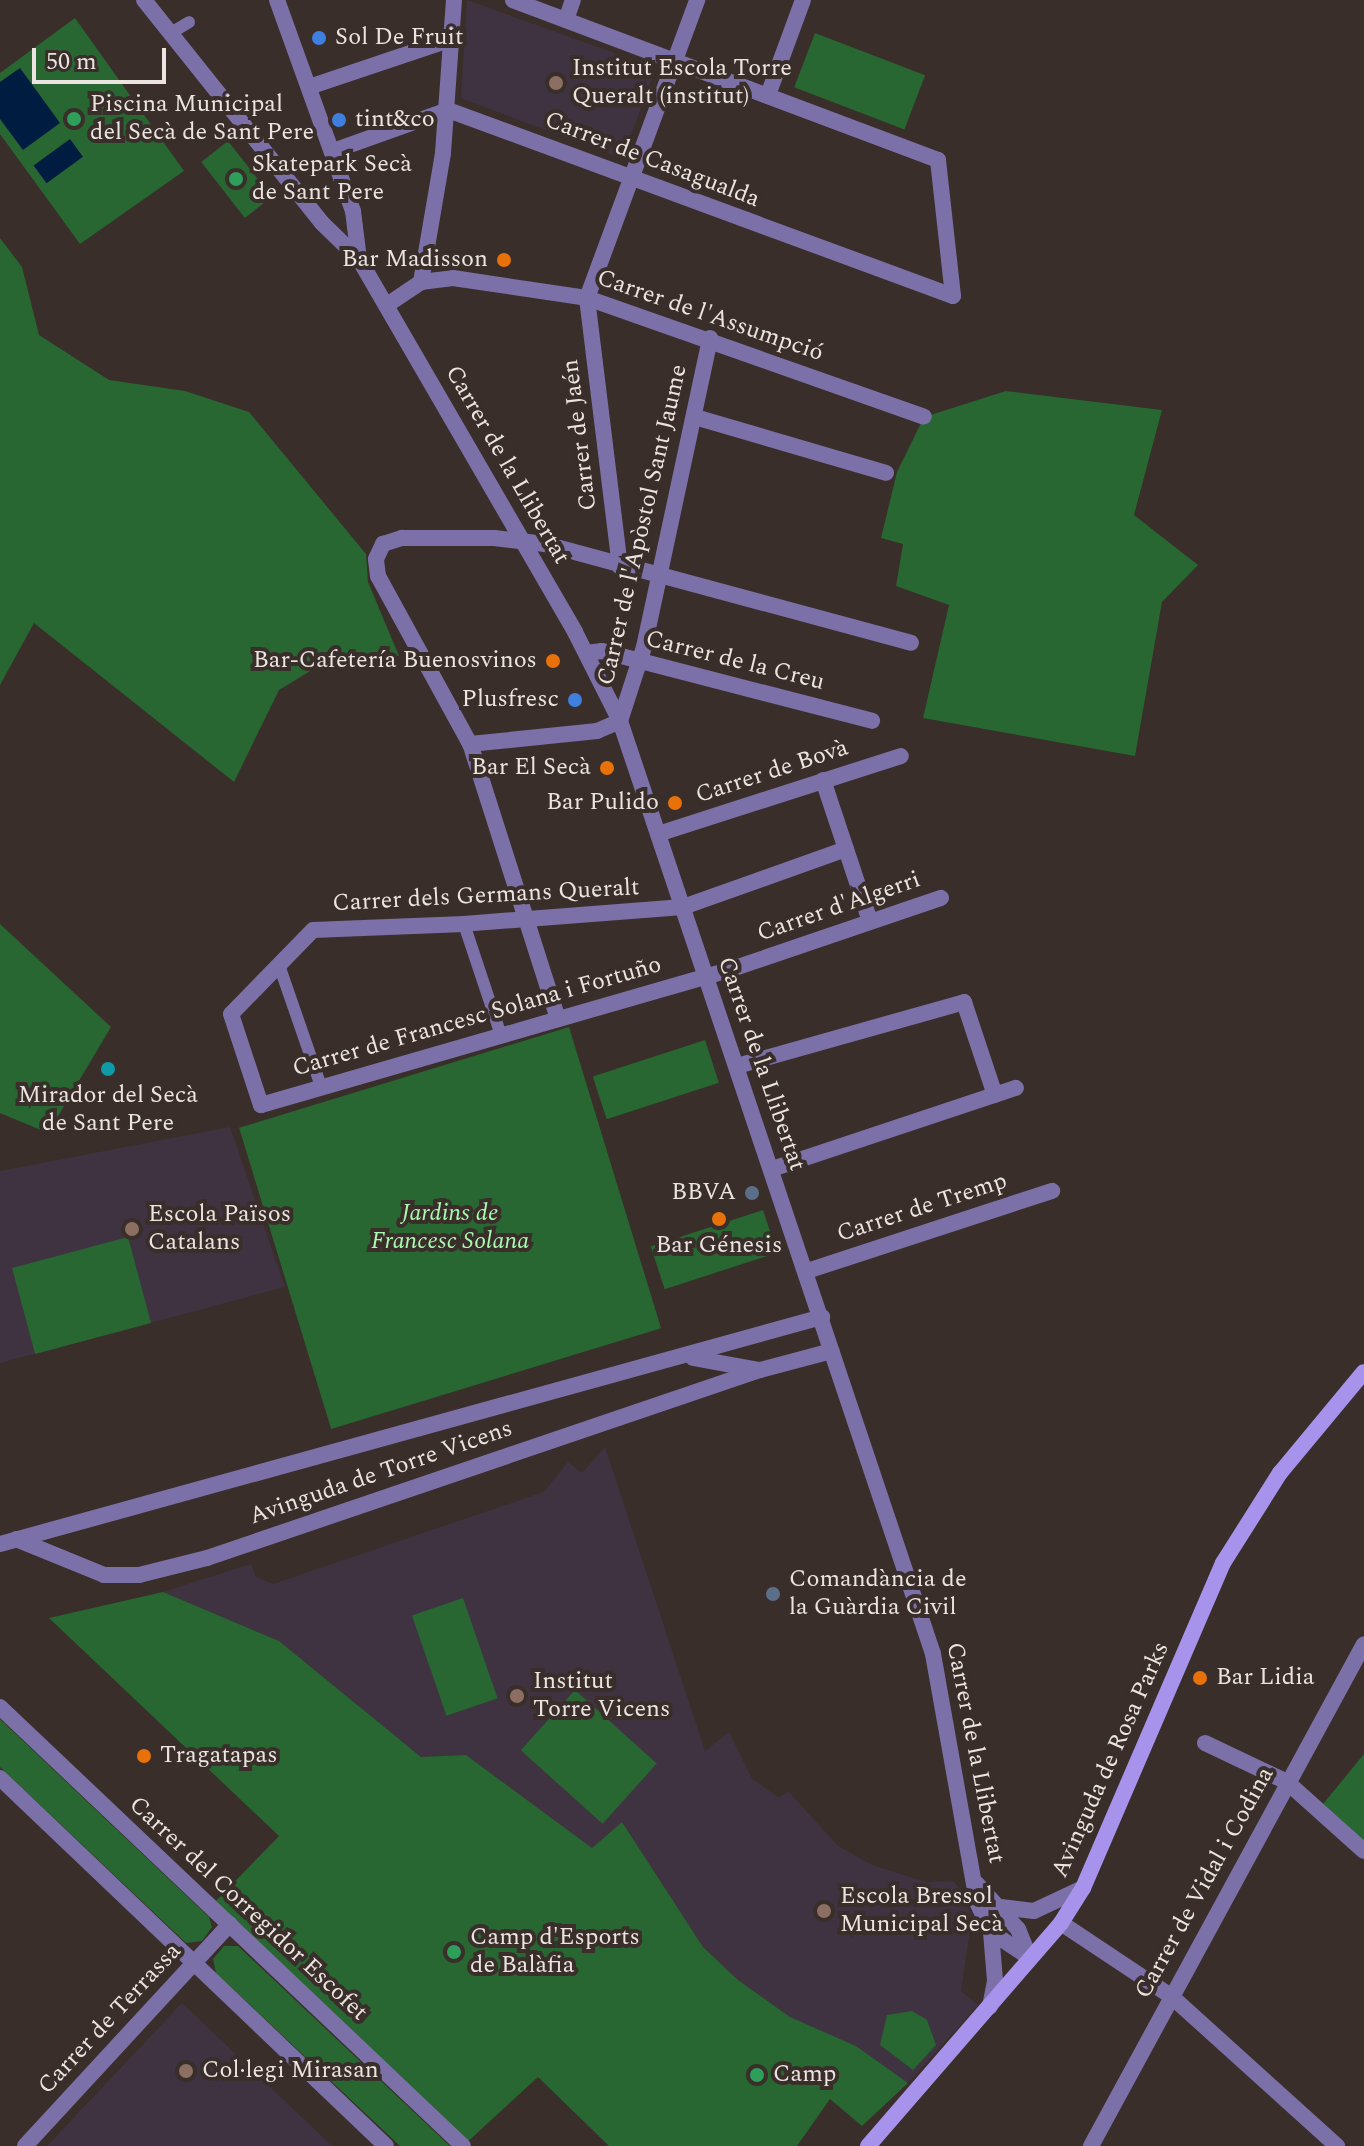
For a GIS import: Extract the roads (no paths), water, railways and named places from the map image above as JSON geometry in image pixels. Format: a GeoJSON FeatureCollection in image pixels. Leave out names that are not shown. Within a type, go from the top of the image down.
{"type":"FeatureCollection","features":[{"type":"Feature","properties":{"kind":"main road","name":"Avinguda de Rosa Parks"},"geometry":{"type":"LineString","coordinates":[[868,2146],[1061,1923],[1083,1888],[1223,1563],[1280,1473],[1364,1372]]}},
{"type":"Feature","properties":{"kind":"street"},"geometry":{"type":"LineString","coordinates":[[144,0],[322,223],[359,259]]}},
{"type":"Feature","properties":{"kind":"street"},"geometry":{"type":"LineString","coordinates":[[277,0],[353,211],[359,259]]}},
{"type":"Feature","properties":{"kind":"street"},"geometry":{"type":"LineString","coordinates":[[421,282],[448,110],[454,0]]}},
{"type":"Feature","properties":{"kind":"street"},"geometry":{"type":"LineString","coordinates":[[513,0],[768,95],[803,0]]}},
{"type":"Feature","properties":{"kind":"street"},"geometry":{"type":"LineString","coordinates":[[566,20],[573,0]]}},
{"type":"Feature","properties":{"kind":"street"},"geometry":{"type":"LineString","coordinates":[[587,298],[697,0]]}},
{"type":"Feature","properties":{"kind":"street"},"geometry":{"type":"LineString","coordinates":[[171,33],[189,22]]}},
{"type":"Feature","properties":{"kind":"street"},"geometry":{"type":"LineString","coordinates":[[309,87],[452,39]]}},
{"type":"Feature","properties":{"kind":"street","name":"Carrer de Casagualda"},"geometry":{"type":"LineString","coordinates":[[448,110],[953,296],[943,175],[938,160],[924,151],[768,95]]}},
{"type":"Feature","properties":{"kind":"street"},"geometry":{"type":"LineString","coordinates":[[333,151],[448,110]]}},
{"type":"Feature","properties":{"kind":"street","name":"Carrer de la Llibertat"},"geometry":{"type":"LineString","coordinates":[[359,259],[523,541],[620,721],[933,1654],[977,1902],[991,1932],[995,1965],[990,2007]]}},
{"type":"Feature","properties":{"kind":"street","name":"Carrer de l'Assumpció"},"geometry":{"type":"LineString","coordinates":[[387,305],[421,282],[453,278],[587,298],[710,338],[924,417]]}},
{"type":"Feature","properties":{"kind":"street","name":"Carrer de Jaén"},"geometry":{"type":"LineString","coordinates":[[587,298],[620,567]]}},
{"type":"Feature","properties":{"kind":"street","name":"Carrer de l'Apòstol Sant Jaume"},"geometry":{"type":"LineString","coordinates":[[620,721],[640,662],[710,338]]}},
{"type":"Feature","properties":{"kind":"street"},"geometry":{"type":"LineString","coordinates":[[695,417],[886,473]]}},
{"type":"Feature","properties":{"kind":"street"},"geometry":{"type":"LineString","coordinates":[[558,1019],[470,744],[378,576],[376,559],[383,544],[402,538],[523,541],[911,643]]}},
{"type":"Feature","properties":{"kind":"street","name":"Carrer de la Creu"},"geometry":{"type":"LineString","coordinates":[[586,653],[640,662],[872,721]]}},
{"type":"Feature","properties":{"kind":"street"},"geometry":{"type":"LineString","coordinates":[[470,744],[597,731],[620,721]]}},
{"type":"Feature","properties":{"kind":"street","name":"Carrer de Bovà"},"geometry":{"type":"LineString","coordinates":[[658,834],[901,756]]}},
{"type":"Feature","properties":{"kind":"street"},"geometry":{"type":"LineString","coordinates":[[823,780],[870,921]]}},
{"type":"Feature","properties":{"kind":"street","name":"Carrer dels Germans Queralt"},"geometry":{"type":"LineString","coordinates":[[261,1105],[231,1014],[313,930],[464,924],[683,907],[846,849]]}},
{"type":"Feature","properties":{"kind":"street","name":"Carrer d'Algerri"},"geometry":{"type":"LineString","coordinates":[[707,976],[941,898]]}},
{"type":"Feature","properties":{"kind":"street"},"geometry":{"type":"LineString","coordinates":[[464,924],[501,1035]]}},
{"type":"Feature","properties":{"kind":"street"},"geometry":{"type":"LineString","coordinates":[[279,965],[321,1086]]}},
{"type":"Feature","properties":{"kind":"street","name":"Carrer de Francesc Solana i Fortuño"},"geometry":{"type":"LineString","coordinates":[[261,1105],[707,976]]}},
{"type":"Feature","properties":{"kind":"street"},"geometry":{"type":"LineString","coordinates":[[737,1066],[964,1002],[995,1095]]}},
{"type":"Feature","properties":{"kind":"street"},"geometry":{"type":"LineString","coordinates":[[772,1169],[1016,1088]]}},
{"type":"Feature","properties":{"kind":"street","name":"Carrer de Tremp"},"geometry":{"type":"LineString","coordinates":[[807,1271],[1052,1191]]}},
{"type":"Feature","properties":{"kind":"street","name":"Avinguda de Torre Vicens"},"geometry":{"type":"LineString","coordinates":[[8,1541],[690,1358],[822,1317]]}},
{"type":"Feature","properties":{"kind":"street","name":"Avinguda de Torre Vicens"},"geometry":{"type":"LineString","coordinates":[[8,1541],[104,1575],[139,1575],[222,1553],[760,1370],[832,1351]]}},
{"type":"Feature","properties":{"kind":"street","name":"Avinguda de Torre Vicens"},"geometry":{"type":"LineString","coordinates":[[690,1358],[760,1370]]}},
{"type":"Feature","properties":{"kind":"street","name":"Carrer de Vidal i Codina"},"geometry":{"type":"LineString","coordinates":[[1095,2144],[1171,1996],[1364,1644]]}},
{"type":"Feature","properties":{"kind":"street","name":"Carrer del Corregidor Escofet"},"geometry":{"type":"LineString","coordinates":[[0,1707],[463,2146]]}},
{"type":"Feature","properties":{"kind":"street"},"geometry":{"type":"LineString","coordinates":[[1205,1743],[1287,1782],[1364,1851]]}},
{"type":"Feature","properties":{"kind":"street"},"geometry":{"type":"LineString","coordinates":[[0,1778],[386,2146]]}},
{"type":"Feature","properties":{"kind":"street","name":"Carrer de la Llibertat"},"geometry":{"type":"LineString","coordinates":[[976,1883],[1001,1907],[1030,1958]]}},
{"type":"Feature","properties":{"kind":"street"},"geometry":{"type":"LineString","coordinates":[[1001,1907],[1034,1911],[1083,1888]]}},
{"type":"Feature","properties":{"kind":"street"},"geometry":{"type":"LineString","coordinates":[[1061,1923],[1171,1996],[1337,2146]]}},
{"type":"Feature","properties":{"kind":"street","name":"Carrer de Terrassa"},"geometry":{"type":"LineString","coordinates":[[25,2146],[230,1924]]}},
{"type":"Feature","properties":{"kind":"street"},"geometry":{"type":"LineString","coordinates":[[991,1932],[1030,1958]]}},
{"type":"Feature","properties":{"kind":"water"},"geometry":{"type":"Polygon","coordinates":[[[20,68],[60,123],[23,150],[0,119],[0,82],[20,68]]]}},
{"type":"Feature","properties":{"kind":"water"},"geometry":{"type":"Polygon","coordinates":[[[70,139],[83,157],[47,183],[34,165],[70,139]]]}},
{"type":"Feature","properties":{"kind":"place","name":"Sol De Fruit"},"geometry":{"type":"Point","coordinates":[319,38]}},
{"type":"Feature","properties":{"kind":"place","name":"Institut Escola Torre Queralt (institut)"},"geometry":{"type":"Point","coordinates":[556,83]}},
{"type":"Feature","properties":{"kind":"place","name":"Piscina Municipal del Secà de Sant Pere"},"geometry":{"type":"Point","coordinates":[74,119]}},
{"type":"Feature","properties":{"kind":"place","name":"tint&co"},"geometry":{"type":"Point","coordinates":[339,120]}},
{"type":"Feature","properties":{"kind":"place","name":"Skatepark Secà de Sant Pere"},"geometry":{"type":"Point","coordinates":[236,179]}},
{"type":"Feature","properties":{"kind":"place","name":"Bar Madisson"},"geometry":{"type":"Point","coordinates":[504,260]}},
{"type":"Feature","properties":{"kind":"place","name":"Bar-Cafetería Buenosvinos"},"geometry":{"type":"Point","coordinates":[553,661]}},
{"type":"Feature","properties":{"kind":"place","name":"Plusfresc"},"geometry":{"type":"Point","coordinates":[575,700]}},
{"type":"Feature","properties":{"kind":"place","name":"Bar El Secà"},"geometry":{"type":"Point","coordinates":[607,768]}},
{"type":"Feature","properties":{"kind":"place","name":"Bar Pulido"},"geometry":{"type":"Point","coordinates":[675,803]}},
{"type":"Feature","properties":{"kind":"place","name":"Mirador del Secà de Sant Pere"},"geometry":{"type":"Point","coordinates":[108,1069]}},
{"type":"Feature","properties":{"kind":"place","name":"BBVA"},"geometry":{"type":"Point","coordinates":[752,1193]}},
{"type":"Feature","properties":{"kind":"place","name":"Bar Génesis"},"geometry":{"type":"Point","coordinates":[719,1219]}},
{"type":"Feature","properties":{"kind":"place","name":"Escola Països Catalans"},"geometry":{"type":"Point","coordinates":[132,1229]}},
{"type":"Feature","properties":{"kind":"place","name":"Comandància de la Guàrdia Civil"},"geometry":{"type":"Point","coordinates":[773,1594]}},
{"type":"Feature","properties":{"kind":"place","name":"Bar Lidia"},"geometry":{"type":"Point","coordinates":[1200,1678]}},
{"type":"Feature","properties":{"kind":"place","name":"Institut Torre Vicens"},"geometry":{"type":"Point","coordinates":[517,1696]}},
{"type":"Feature","properties":{"kind":"place","name":"Tragatapas"},"geometry":{"type":"Point","coordinates":[144,1756]}},
{"type":"Feature","properties":{"kind":"place","name":"Escola Bressol Municipal Secà"},"geometry":{"type":"Point","coordinates":[824,1911]}},
{"type":"Feature","properties":{"kind":"place","name":"Camp d'Esports de Balàfia"},"geometry":{"type":"Point","coordinates":[454,1952]}},
{"type":"Feature","properties":{"kind":"place","name":"Col·legi Mirasan"},"geometry":{"type":"Point","coordinates":[186,2071]}},
{"type":"Feature","properties":{"kind":"place","name":"Camp"},"geometry":{"type":"Point","coordinates":[757,2075]}},
{"type":"Feature","properties":{"kind":"park label","name":"Jardins de Francesc Solana"},"geometry":{"type":"Point","coordinates":[450,1228]}}]}
